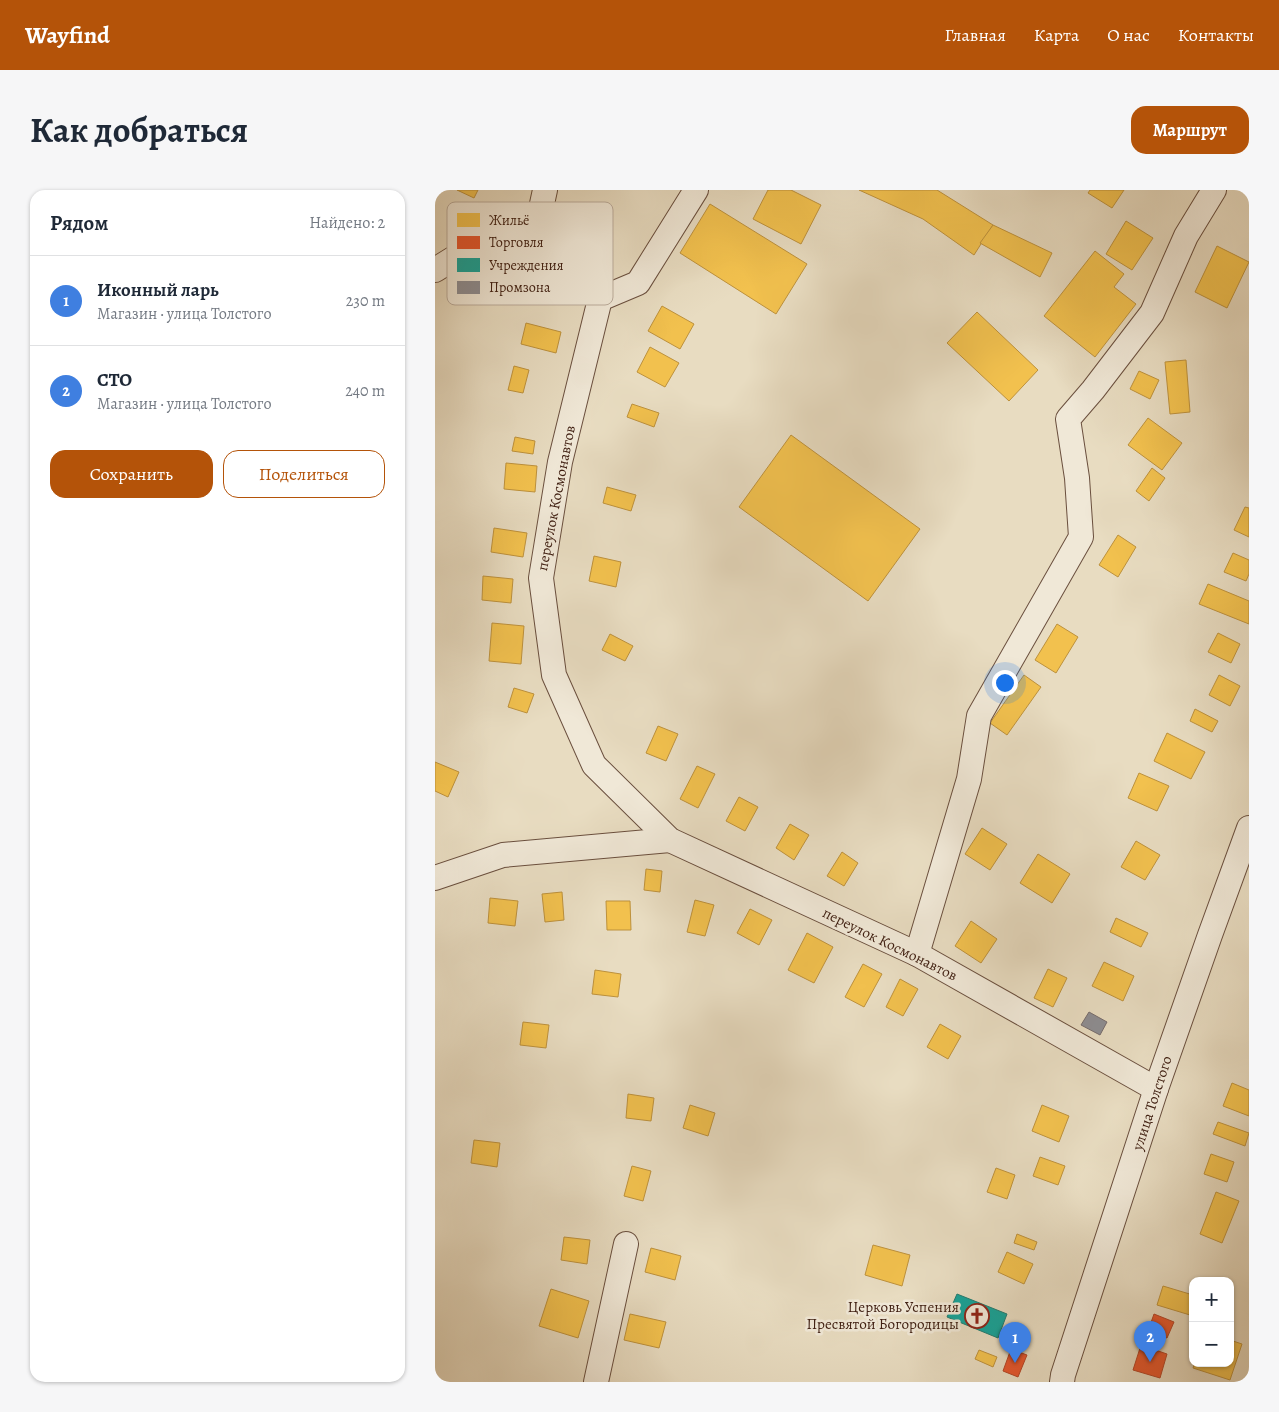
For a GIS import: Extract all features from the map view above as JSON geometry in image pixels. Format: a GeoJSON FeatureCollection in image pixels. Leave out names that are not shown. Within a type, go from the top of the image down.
{"type":"FeatureCollection","features":[{"type":"Feature","properties":{"kind":"street"},"geometry":{"type":"LineString","coordinates":[[613,294],[638,283],[696,190]]}},
{"type":"Feature","properties":{"kind":"street"},"geometry":{"type":"LineString","coordinates":[[917,954],[969,780],[979,716],[1081,538],[1077,478],[1068,419],[1093,390],[1152,313],[1187,236],[1214,190]]}},
{"type":"Feature","properties":{"kind":"street"},"geometry":{"type":"LineString","coordinates":[[435,270],[447,262]]}},
{"type":"Feature","properties":{"kind":"street","name":"переулок Космонавтов"},"geometry":{"type":"LineString","coordinates":[[599,305],[560,462],[541,578],[555,675],[594,765],[670,840],[917,954],[1156,1089]]}},
{"type":"Feature","properties":{"kind":"street","name":"улица Толстого"},"geometry":{"type":"LineString","coordinates":[[1062,1382],[1156,1089],[1209,935],[1249,828]]}},
{"type":"Feature","properties":{"kind":"street","name":"переулок Космонавтов"},"geometry":{"type":"LineString","coordinates":[[435,878],[503,855],[670,840]]}},
{"type":"Feature","properties":{"kind":"street"},"geometry":{"type":"LineString","coordinates":[[596,1382],[626,1244]]}},
{"type":"Feature","properties":{"kind":"building: Жильё"},"geometry":{"type":"Polygon","coordinates":[[[457,190],[478,190],[474,198],[457,190]]]}},
{"type":"Feature","properties":{"kind":"building: Жильё"},"geometry":{"type":"Polygon","coordinates":[[[768,190],[791,190],[821,205],[801,244],[753,219],[768,190]]]}},
{"type":"Feature","properties":{"kind":"building: Жильё"},"geometry":{"type":"Polygon","coordinates":[[[859,190],[937,190],[993,225],[974,255],[923,219],[859,190]]]}},
{"type":"Feature","properties":{"kind":"building: Жильё"},"geometry":{"type":"Polygon","coordinates":[[[1090,190],[1124,190],[1112,208],[1088,193],[1090,190]]]}},
{"type":"Feature","properties":{"kind":"building: Жильё"},"geometry":{"type":"Polygon","coordinates":[[[710,204],[807,264],[776,314],[680,253],[710,204]]]}},
{"type":"Feature","properties":{"kind":"building: Жильё"},"geometry":{"type":"Polygon","coordinates":[[[1126,221],[1153,238],[1132,270],[1106,254],[1126,221]]]}},
{"type":"Feature","properties":{"kind":"building: Жильё"},"geometry":{"type":"Polygon","coordinates":[[[993,225],[1052,253],[1040,277],[980,243],[993,225]]]}},
{"type":"Feature","properties":{"kind":"building: Жильё"},"geometry":{"type":"Polygon","coordinates":[[[1217,246],[1249,262],[1227,308],[1195,292],[1217,246]]]}},
{"type":"Feature","properties":{"kind":"building: Жильё"},"geometry":{"type":"Polygon","coordinates":[[[1095,251],[1124,274],[1114,287],[1136,304],[1095,357],[1044,316],[1095,251]]]}},
{"type":"Feature","properties":{"kind":"building: Жильё"},"geometry":{"type":"Polygon","coordinates":[[[662,306],[694,324],[680,349],[648,331],[662,306]]]}},
{"type":"Feature","properties":{"kind":"building: Жильё"},"geometry":{"type":"Polygon","coordinates":[[[977,312],[1038,370],[1009,401],[947,343],[977,312]]]}},
{"type":"Feature","properties":{"kind":"building: Жильё"},"geometry":{"type":"Polygon","coordinates":[[[526,323],[561,332],[556,353],[521,344],[526,323]]]}},
{"type":"Feature","properties":{"kind":"building: Жильё"},"geometry":{"type":"Polygon","coordinates":[[[650,347],[679,363],[665,387],[637,372],[650,347]]]}},
{"type":"Feature","properties":{"kind":"building: Жильё"},"geometry":{"type":"Polygon","coordinates":[[[1186,360],[1190,412],[1170,414],[1165,362],[1186,360]]]}},
{"type":"Feature","properties":{"kind":"building: Жильё"},"geometry":{"type":"Polygon","coordinates":[[[514,366],[529,370],[523,393],[508,390],[514,366]]]}},
{"type":"Feature","properties":{"kind":"building: Жильё"},"geometry":{"type":"Polygon","coordinates":[[[1139,371],[1159,380],[1150,399],[1130,389],[1139,371]]]}},
{"type":"Feature","properties":{"kind":"building: Жильё"},"geometry":{"type":"Polygon","coordinates":[[[632,404],[659,413],[654,427],[627,417],[632,404]]]}},
{"type":"Feature","properties":{"kind":"building: Жильё"},"geometry":{"type":"Polygon","coordinates":[[[1148,418],[1182,443],[1162,470],[1128,445],[1148,418]]]}},
{"type":"Feature","properties":{"kind":"building: Жильё"},"geometry":{"type":"Polygon","coordinates":[[[791,435],[920,529],[868,601],[739,507],[791,435]]]}},
{"type":"Feature","properties":{"kind":"building: Жильё"},"geometry":{"type":"Polygon","coordinates":[[[515,437],[535,441],[533,454],[512,451],[515,437]]]}},
{"type":"Feature","properties":{"kind":"building: Жильё"},"geometry":{"type":"Polygon","coordinates":[[[506,463],[537,466],[535,492],[504,489],[506,463]]]}},
{"type":"Feature","properties":{"kind":"building: Жильё"},"geometry":{"type":"Polygon","coordinates":[[[1152,468],[1165,478],[1149,501],[1136,491],[1152,468]]]}},
{"type":"Feature","properties":{"kind":"building: Жильё"},"geometry":{"type":"Polygon","coordinates":[[[607,487],[636,495],[631,511],[603,503],[607,487]]]}},
{"type":"Feature","properties":{"kind":"building: Жильё"},"geometry":{"type":"Polygon","coordinates":[[[1245,507],[1249,508],[1249,537],[1234,530],[1245,507]]]}},
{"type":"Feature","properties":{"kind":"building: Жильё"},"geometry":{"type":"Polygon","coordinates":[[[494,528],[527,533],[523,557],[491,552],[494,528]]]}},
{"type":"Feature","properties":{"kind":"building: Жильё"},"geometry":{"type":"Polygon","coordinates":[[[1118,535],[1136,547],[1118,577],[1099,565],[1118,535]]]}},
{"type":"Feature","properties":{"kind":"building: Жильё"},"geometry":{"type":"Polygon","coordinates":[[[1233,553],[1249,560],[1249,574],[1246,581],[1224,572],[1233,553]]]}},
{"type":"Feature","properties":{"kind":"building: Жильё"},"geometry":{"type":"Polygon","coordinates":[[[594,556],[621,562],[616,587],[589,581],[594,556]]]}},
{"type":"Feature","properties":{"kind":"building: Жильё"},"geometry":{"type":"Polygon","coordinates":[[[483,576],[513,579],[511,603],[482,600],[483,576]]]}},
{"type":"Feature","properties":{"kind":"building: Жильё"},"geometry":{"type":"Polygon","coordinates":[[[1208,584],[1249,601],[1249,624],[1199,604],[1208,584]]]}},
{"type":"Feature","properties":{"kind":"building: Жильё"},"geometry":{"type":"Polygon","coordinates":[[[492,623],[524,626],[521,664],[489,661],[492,623]]]}},
{"type":"Feature","properties":{"kind":"building: Жильё"},"geometry":{"type":"Polygon","coordinates":[[[1057,624],[1078,637],[1056,673],[1035,660],[1057,624]]]}},
{"type":"Feature","properties":{"kind":"building: Жильё"},"geometry":{"type":"Polygon","coordinates":[[[1218,633],[1240,644],[1231,663],[1208,652],[1218,633]]]}},
{"type":"Feature","properties":{"kind":"building: Жильё"},"geometry":{"type":"Polygon","coordinates":[[[610,634],[633,646],[625,661],[602,650],[610,634]]]}},
{"type":"Feature","properties":{"kind":"building: Жильё"},"geometry":{"type":"Polygon","coordinates":[[[1024,675],[1041,687],[1007,735],[990,723],[1024,675]]]}},
{"type":"Feature","properties":{"kind":"building: Жильё"},"geometry":{"type":"Polygon","coordinates":[[[1219,675],[1240,686],[1230,706],[1209,695],[1219,675]]]}},
{"type":"Feature","properties":{"kind":"building: Жильё"},"geometry":{"type":"Polygon","coordinates":[[[514,688],[534,694],[527,713],[508,707],[514,688]]]}},
{"type":"Feature","properties":{"kind":"building: Жильё"},"geometry":{"type":"Polygon","coordinates":[[[1195,709],[1218,721],[1212,732],[1190,721],[1195,709]]]}},
{"type":"Feature","properties":{"kind":"building: Жильё"},"geometry":{"type":"Polygon","coordinates":[[[658,726],[678,734],[666,761],[646,753],[658,726]]]}},
{"type":"Feature","properties":{"kind":"building: Жильё"},"geometry":{"type":"Polygon","coordinates":[[[1167,733],[1205,752],[1191,779],[1154,761],[1167,733]]]}},
{"type":"Feature","properties":{"kind":"building: Жильё"},"geometry":{"type":"Polygon","coordinates":[[[435,762],[459,772],[448,797],[435,791],[435,762]]]}},
{"type":"Feature","properties":{"kind":"building: Жильё"},"geometry":{"type":"Polygon","coordinates":[[[697,766],[715,774],[698,808],[680,799],[697,766]]]}},
{"type":"Feature","properties":{"kind":"building: Жильё"},"geometry":{"type":"Polygon","coordinates":[[[1139,773],[1169,786],[1157,811],[1128,798],[1139,773]]]}},
{"type":"Feature","properties":{"kind":"building: Жильё"},"geometry":{"type":"Polygon","coordinates":[[[739,797],[758,807],[745,831],[726,821],[739,797]]]}},
{"type":"Feature","properties":{"kind":"building: Жильё"},"geometry":{"type":"Polygon","coordinates":[[[790,824],[809,835],[794,860],[776,848],[790,824]]]}},
{"type":"Feature","properties":{"kind":"building: Жильё"},"geometry":{"type":"Polygon","coordinates":[[[982,828],[1007,844],[990,870],[965,854],[982,828]]]}},
{"type":"Feature","properties":{"kind":"building: Жильё"},"geometry":{"type":"Polygon","coordinates":[[[1136,841],[1160,855],[1145,880],[1121,867],[1136,841]]]}},
{"type":"Feature","properties":{"kind":"building: Жильё"},"geometry":{"type":"Polygon","coordinates":[[[842,852],[858,863],[844,886],[827,876],[842,852]]]}},
{"type":"Feature","properties":{"kind":"building: Жильё"},"geometry":{"type":"Polygon","coordinates":[[[1038,854],[1070,874],[1052,903],[1020,883],[1038,854]]]}},
{"type":"Feature","properties":{"kind":"building: Жильё"},"geometry":{"type":"Polygon","coordinates":[[[646,869],[662,871],[660,892],[644,890],[646,869]]]}},
{"type":"Feature","properties":{"kind":"building: Жильё"},"geometry":{"type":"Polygon","coordinates":[[[562,892],[564,920],[545,922],[542,894],[562,892]]]}},
{"type":"Feature","properties":{"kind":"building: Жильё"},"geometry":{"type":"Polygon","coordinates":[[[490,898],[518,901],[515,926],[488,923],[490,898]]]}},
{"type":"Feature","properties":{"kind":"building: Жильё"},"geometry":{"type":"Polygon","coordinates":[[[695,900],[714,905],[705,936],[687,932],[695,900]]]}},
{"type":"Feature","properties":{"kind":"building: Жильё"},"geometry":{"type":"Polygon","coordinates":[[[606,901],[630,901],[631,930],[607,930],[606,901]]]}},
{"type":"Feature","properties":{"kind":"building: Жильё"},"geometry":{"type":"Polygon","coordinates":[[[750,909],[772,920],[759,945],[737,933],[750,909]]]}},
{"type":"Feature","properties":{"kind":"building: Жильё"},"geometry":{"type":"Polygon","coordinates":[[[1116,918],[1148,933],[1141,947],[1110,932],[1116,918]]]}},
{"type":"Feature","properties":{"kind":"building: Жильё"},"geometry":{"type":"Polygon","coordinates":[[[971,921],[997,939],[981,963],[955,946],[971,921]]]}},
{"type":"Feature","properties":{"kind":"building: Жильё"},"geometry":{"type":"Polygon","coordinates":[[[807,933],[833,947],[814,983],[788,970],[807,933]]]}},
{"type":"Feature","properties":{"kind":"building: Жильё"},"geometry":{"type":"Polygon","coordinates":[[[1104,962],[1134,976],[1123,1001],[1092,986],[1104,962]]]}},
{"type":"Feature","properties":{"kind":"building: Жильё"},"geometry":{"type":"Polygon","coordinates":[[[863,964],[882,974],[864,1007],[845,997],[863,964]]]}},
{"type":"Feature","properties":{"kind":"building: Жильё"},"geometry":{"type":"Polygon","coordinates":[[[1048,969],[1067,978],[1053,1007],[1034,998],[1048,969]]]}},
{"type":"Feature","properties":{"kind":"building: Жильё"},"geometry":{"type":"Polygon","coordinates":[[[595,970],[621,974],[618,997],[592,994],[595,970]]]}},
{"type":"Feature","properties":{"kind":"building: Жильё"},"geometry":{"type":"Polygon","coordinates":[[[900,979],[918,989],[903,1016],[886,1007],[900,979]]]}},
{"type":"Feature","properties":{"kind":"building: Жильё"},"geometry":{"type":"Polygon","coordinates":[[[523,1022],[549,1025],[546,1048],[520,1045],[523,1022]]]}},
{"type":"Feature","properties":{"kind":"building: Жильё"},"geometry":{"type":"Polygon","coordinates":[[[940,1024],[961,1036],[948,1059],[927,1047],[940,1024]]]}},
{"type":"Feature","properties":{"kind":"building: Жильё"},"geometry":{"type":"Polygon","coordinates":[[[1232,1083],[1249,1090],[1249,1116],[1223,1106],[1232,1083]]]}},
{"type":"Feature","properties":{"kind":"building: Жильё"},"geometry":{"type":"Polygon","coordinates":[[[628,1094],[654,1098],[651,1121],[626,1118],[628,1094]]]}},
{"type":"Feature","properties":{"kind":"building: Жильё"},"geometry":{"type":"Polygon","coordinates":[[[690,1105],[715,1113],[708,1136],[683,1128],[690,1105]]]}},
{"type":"Feature","properties":{"kind":"building: Жильё"},"geometry":{"type":"Polygon","coordinates":[[[1042,1105],[1069,1116],[1059,1142],[1032,1131],[1042,1105]]]}},
{"type":"Feature","properties":{"kind":"building: Жильё"},"geometry":{"type":"Polygon","coordinates":[[[1218,1122],[1249,1133],[1245,1146],[1213,1134],[1218,1122]]]}},
{"type":"Feature","properties":{"kind":"building: Жильё"},"geometry":{"type":"Polygon","coordinates":[[[474,1140],[500,1143],[497,1167],[471,1163],[474,1140]]]}},
{"type":"Feature","properties":{"kind":"building: Жильё"},"geometry":{"type":"Polygon","coordinates":[[[1211,1154],[1234,1162],[1227,1182],[1204,1174],[1211,1154]]]}},
{"type":"Feature","properties":{"kind":"building: Жильё"},"geometry":{"type":"Polygon","coordinates":[[[1040,1157],[1065,1166],[1058,1185],[1033,1176],[1040,1157]]]}},
{"type":"Feature","properties":{"kind":"building: Жильё"},"geometry":{"type":"Polygon","coordinates":[[[632,1166],[651,1171],[643,1201],[624,1196],[632,1166]]]}},
{"type":"Feature","properties":{"kind":"building: Жильё"},"geometry":{"type":"Polygon","coordinates":[[[996,1168],[1015,1175],[1007,1199],[987,1192],[996,1168]]]}},
{"type":"Feature","properties":{"kind":"building: Жильё"},"geometry":{"type":"Polygon","coordinates":[[[1216,1192],[1239,1201],[1222,1243],[1200,1234],[1216,1192]]]}},
{"type":"Feature","properties":{"kind":"building: Жильё"},"geometry":{"type":"Polygon","coordinates":[[[1017,1234],[1037,1242],[1034,1250],[1014,1243],[1017,1234]]]}},
{"type":"Feature","properties":{"kind":"building: Жильё"},"geometry":{"type":"Polygon","coordinates":[[[564,1237],[590,1240],[587,1264],[561,1260],[564,1237]]]}},
{"type":"Feature","properties":{"kind":"building: Жильё"},"geometry":{"type":"Polygon","coordinates":[[[873,1245],[910,1255],[902,1286],[865,1275],[873,1245]]]}},
{"type":"Feature","properties":{"kind":"building: Жильё"},"geometry":{"type":"Polygon","coordinates":[[[651,1248],[681,1256],[675,1280],[645,1272],[651,1248]]]}},
{"type":"Feature","properties":{"kind":"building: Жильё"},"geometry":{"type":"Polygon","coordinates":[[[1007,1252],[1033,1264],[1024,1284],[998,1272],[1007,1252]]]}},
{"type":"Feature","properties":{"kind":"building: Жильё"},"geometry":{"type":"Polygon","coordinates":[[[1163,1286],[1189,1294],[1189,1315],[1157,1305],[1163,1286]]]}},
{"type":"Feature","properties":{"kind":"building: Жильё"},"geometry":{"type":"Polygon","coordinates":[[[551,1289],[589,1301],[578,1338],[539,1326],[551,1289]]]}},
{"type":"Feature","properties":{"kind":"building: Жильё"},"geometry":{"type":"Polygon","coordinates":[[[630,1314],[666,1322],[659,1348],[624,1340],[630,1314]]]}},
{"type":"Feature","properties":{"kind":"building: Жильё"},"geometry":{"type":"Polygon","coordinates":[[[1234,1341],[1242,1344],[1230,1380],[1193,1368],[1234,1367],[1234,1341]]]}},
{"type":"Feature","properties":{"kind":"building: Жильё"},"geometry":{"type":"Polygon","coordinates":[[[979,1350],[997,1357],[993,1367],[975,1359],[979,1350]]]}},
{"type":"Feature","properties":{"kind":"building: Торговля"},"geometry":{"type":"Polygon","coordinates":[[[1154,1314],[1174,1322],[1167,1338],[1148,1331],[1154,1314]]]}},
{"type":"Feature","properties":{"kind":"building: Торговля"},"geometry":{"type":"Polygon","coordinates":[[[1141,1345],[1167,1354],[1160,1378],[1133,1370],[1141,1345]]]}},
{"type":"Feature","properties":{"kind":"building: Торговля"},"geometry":{"type":"Polygon","coordinates":[[[1011,1349],[1027,1355],[1018,1377],[1003,1371],[1011,1349]]]}},
{"type":"Feature","properties":{"kind":"building: Учреждения","name":"Церковь Успения Пресвятой Богородицы"},"geometry":{"type":"Polygon","coordinates":[[[957,1294],[1007,1314],[998,1338],[947,1317],[957,1294]]]}},
{"type":"Feature","properties":{"kind":"building: Промзона"},"geometry":{"type":"Polygon","coordinates":[[[1089,1012],[1107,1022],[1100,1035],[1081,1025],[1089,1012]]]}},
{"type":"Feature","properties":{"kind":"place","name":"Церковь Успения Пресвятой Богородицы"},"geometry":{"type":"Point","coordinates":[977,1316]}},
{"type":"Feature","properties":{"kind":"place","name":"СТО"},"geometry":{"type":"Point","coordinates":[1150,1362]}},
{"type":"Feature","properties":{"kind":"place","name":"Иконный ларь"},"geometry":{"type":"Point","coordinates":[1015,1363]}}]}
